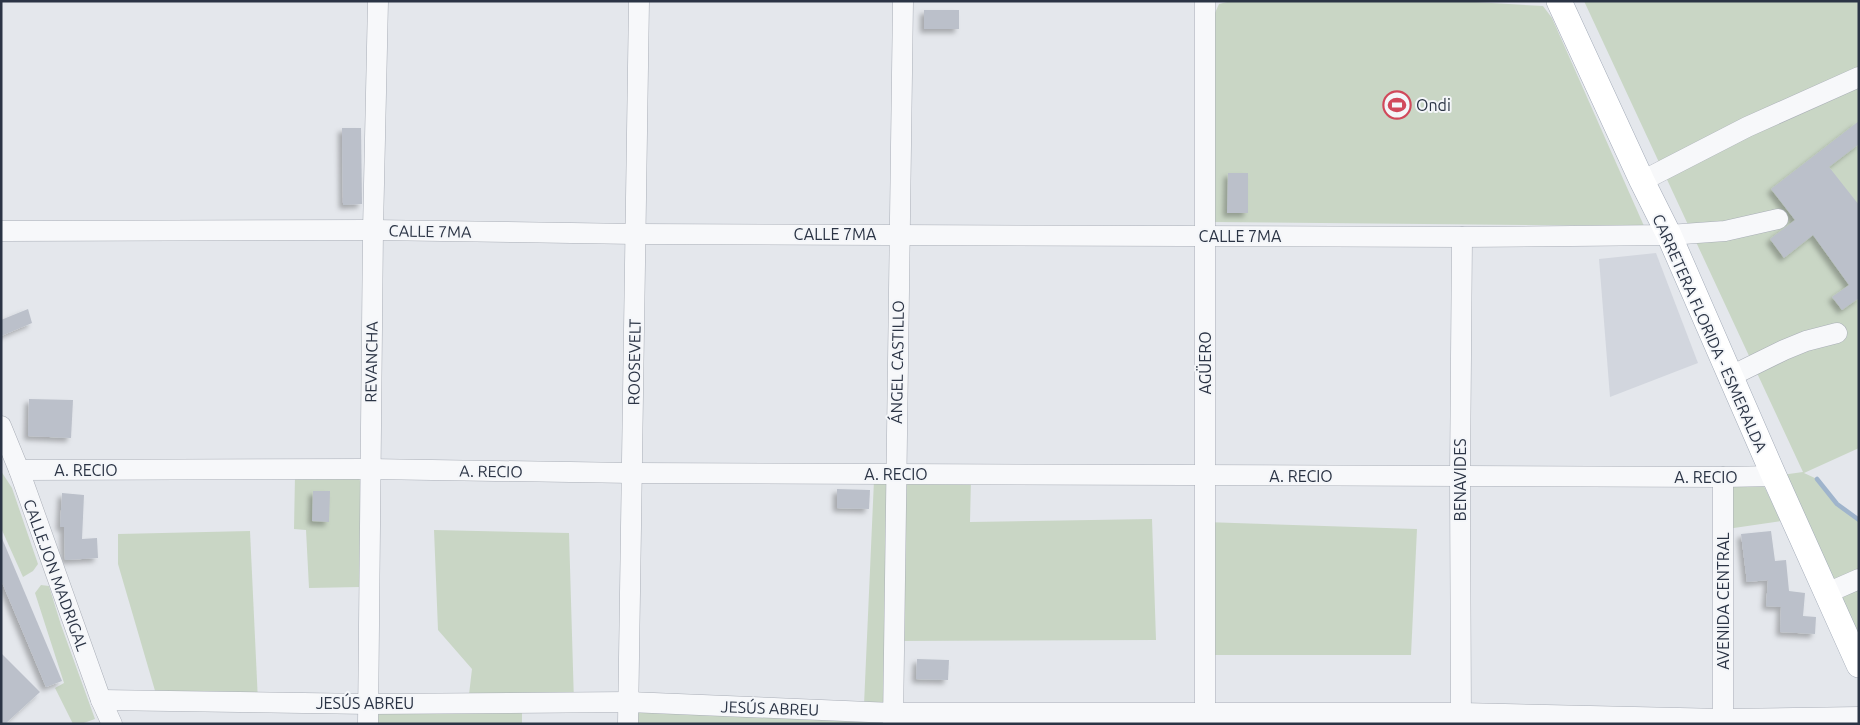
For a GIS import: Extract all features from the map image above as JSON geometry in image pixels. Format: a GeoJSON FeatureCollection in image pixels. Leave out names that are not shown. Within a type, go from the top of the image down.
{"type":"FeatureCollection","features":[{"type":"Feature","properties":{"kind":"main road","name":"CARRETERA FLORIDA - ESMERALDA"},"geometry":{"type":"LineString","coordinates":[[1559,1],[1669,235],[1859,665]]}},
{"type":"Feature","properties":{"kind":"street","name":"REVANCHA"},"geometry":{"type":"LineString","coordinates":[[368,724],[373,230],[378,1]]}},
{"type":"Feature","properties":{"kind":"street","name":"ROOSEVELT"},"geometry":{"type":"LineString","coordinates":[[628,724],[639,1]]}},
{"type":"Feature","properties":{"kind":"street","name":"ÁNGEL CASTILLO"},"geometry":{"type":"LineString","coordinates":[[893,718],[895,474],[904,1]]}},
{"type":"Feature","properties":{"kind":"street","name":"AGÜERO"},"geometry":{"type":"LineString","coordinates":[[1204,718],[1205,1]]}},
{"type":"Feature","properties":{"kind":"street"},"geometry":{"type":"LineString","coordinates":[[1642,181],[1747,127],[1859,77]]}},
{"type":"Feature","properties":{"kind":"street","name":"CALLE 7MA"},"geometry":{"type":"LineString","coordinates":[[1,231],[373,230],[635,234],[1462,237],[1669,235],[1725,231],[1778,219]]}},
{"type":"Feature","properties":{"kind":"street","name":"BENAVIDES"},"geometry":{"type":"LineString","coordinates":[[1462,237],[1460,476],[1462,718]]}},
{"type":"Feature","properties":{"kind":"street"},"geometry":{"type":"LineString","coordinates":[[1731,376],[1791,347],[1837,333]]}},
{"type":"Feature","properties":{"kind":"street","name":"CALLEJON MADRIGAL"},"geometry":{"type":"LineString","coordinates":[[1,426],[19,470],[101,700],[112,724]]}},
{"type":"Feature","properties":{"kind":"street","name":"A. RECIO"},"geometry":{"type":"LineString","coordinates":[[19,470],[370,469],[632,473],[1774,476]]}},
{"type":"Feature","properties":{"kind":"street","name":"AVENIDA CENTRAL"},"geometry":{"type":"LineString","coordinates":[[1723,477],[1723,721]]}},
{"type":"Feature","properties":{"kind":"street"},"geometry":{"type":"LineString","coordinates":[[1827,593],[1859,579]]}},
{"type":"Feature","properties":{"kind":"street","name":"JESÚS ABREU"},"geometry":{"type":"LineString","coordinates":[[101,700],[369,704],[629,702],[893,718],[1462,718],[1723,721],[1859,717]]}},
{"type":"Feature","properties":{"kind":"shaded area"},"geometry":{"type":"Polygon","coordinates":[[[1656,253],[1698,363],[1610,397],[1599,259],[1656,253]]]}},
{"type":"Feature","properties":{"kind":"green space"},"geometry":{"type":"Polygon","coordinates":[[[1231,1],[1458,1],[1543,6],[1552,18],[1644,226],[1212,222],[1214,15],[1219,4],[1231,1]]]}},
{"type":"Feature","properties":{"kind":"green space"},"geometry":{"type":"Polygon","coordinates":[[[1584,1],[1859,1],[1859,448],[1804,473],[1817,479],[1837,504],[1859,520],[1859,665],[1774,476],[1803,472],[1584,1]]]}},
{"type":"Feature","properties":{"kind":"green space"},"geometry":{"type":"Polygon","coordinates":[[[1,471],[12,488],[38,564],[33,571],[23,577],[1,528],[1,471]]]}},
{"type":"Feature","properties":{"kind":"green space"},"geometry":{"type":"Polygon","coordinates":[[[295,476],[359,478],[361,484],[360,587],[309,588],[306,530],[294,529],[295,476]]]}},
{"type":"Feature","properties":{"kind":"green space"},"geometry":{"type":"Polygon","coordinates":[[[971,479],[970,522],[1152,519],[1156,640],[894,641],[893,724],[628,724],[629,702],[892,712],[882,702],[864,705],[874,480],[971,479]]]}},
{"type":"Feature","properties":{"kind":"green space"},"geometry":{"type":"Polygon","coordinates":[[[1759,481],[1765,488],[1781,521],[1727,529],[1731,484],[1759,481]]]}},
{"type":"Feature","properties":{"kind":"green space"},"geometry":{"type":"Polygon","coordinates":[[[1205,522],[1417,529],[1411,655],[1204,655],[1205,522]]]}},
{"type":"Feature","properties":{"kind":"green space"},"geometry":{"type":"Polygon","coordinates":[[[434,530],[569,533],[574,703],[522,703],[522,724],[368,724],[369,704],[468,703],[472,669],[438,630],[434,530]]]}},
{"type":"Feature","properties":{"kind":"green space"},"geometry":{"type":"Polygon","coordinates":[[[250,531],[258,702],[158,701],[118,564],[118,534],[250,531]]]}},
{"type":"Feature","properties":{"kind":"green space"},"geometry":{"type":"Polygon","coordinates":[[[41,585],[49,586],[95,719],[81,724],[73,724],[55,688],[64,683],[35,593],[41,585]]]}},
{"type":"Feature","properties":{"kind":"building"},"geometry":{"type":"Polygon","coordinates":[[[924,10],[959,10],[959,29],[924,29],[924,10]]]}},
{"type":"Feature","properties":{"kind":"building"},"geometry":{"type":"Polygon","coordinates":[[[1859,121],[1859,144],[1829,167],[1859,205],[1859,298],[1842,310],[1832,297],[1849,285],[1813,235],[1784,258],[1770,239],[1795,220],[1771,189],[1859,121]]]}},
{"type":"Feature","properties":{"kind":"building"},"geometry":{"type":"Polygon","coordinates":[[[342,128],[361,128],[362,204],[343,205],[342,128]]]}},
{"type":"Feature","properties":{"kind":"building"},"geometry":{"type":"Polygon","coordinates":[[[1228,173],[1248,173],[1248,213],[1227,213],[1228,173]]]}},
{"type":"Feature","properties":{"kind":"building"},"geometry":{"type":"Polygon","coordinates":[[[28,309],[32,323],[1,336],[1,320],[28,309]]]}},
{"type":"Feature","properties":{"kind":"building"},"geometry":{"type":"Polygon","coordinates":[[[29,399],[73,400],[71,438],[28,436],[29,399]]]}},
{"type":"Feature","properties":{"kind":"building"},"geometry":{"type":"Polygon","coordinates":[[[837,489],[870,490],[869,509],[837,508],[837,489]]]}},
{"type":"Feature","properties":{"kind":"building"},"geometry":{"type":"Polygon","coordinates":[[[313,491],[330,491],[329,522],[312,521],[313,491]]]}},
{"type":"Feature","properties":{"kind":"building"},"geometry":{"type":"Polygon","coordinates":[[[62,493],[84,495],[82,539],[97,538],[98,558],[65,560],[64,527],[60,527],[62,493]]]}},
{"type":"Feature","properties":{"kind":"building"},"geometry":{"type":"Polygon","coordinates":[[[1771,531],[1775,561],[1786,560],[1789,591],[1805,593],[1803,616],[1816,617],[1815,634],[1780,632],[1781,607],[1766,606],[1768,580],[1747,582],[1741,534],[1771,531]]]}},
{"type":"Feature","properties":{"kind":"building"},"geometry":{"type":"Polygon","coordinates":[[[1,536],[62,681],[46,687],[1,580],[1,536]]]}},
{"type":"Feature","properties":{"kind":"building"},"geometry":{"type":"Polygon","coordinates":[[[1,653],[40,692],[5,724],[1,724],[1,653]]]}},
{"type":"Feature","properties":{"kind":"building"},"geometry":{"type":"Polygon","coordinates":[[[917,659],[949,660],[948,680],[916,679],[917,659]]]}},
{"type":"Feature","properties":{"kind":"waterway"},"geometry":{"type":"LineString","coordinates":[[1817,479],[1837,504],[1859,520]]}},
{"type":"Feature","properties":{"kind":"place","name":"Ondi"},"geometry":{"type":"Point","coordinates":[1397,105]}}]}
